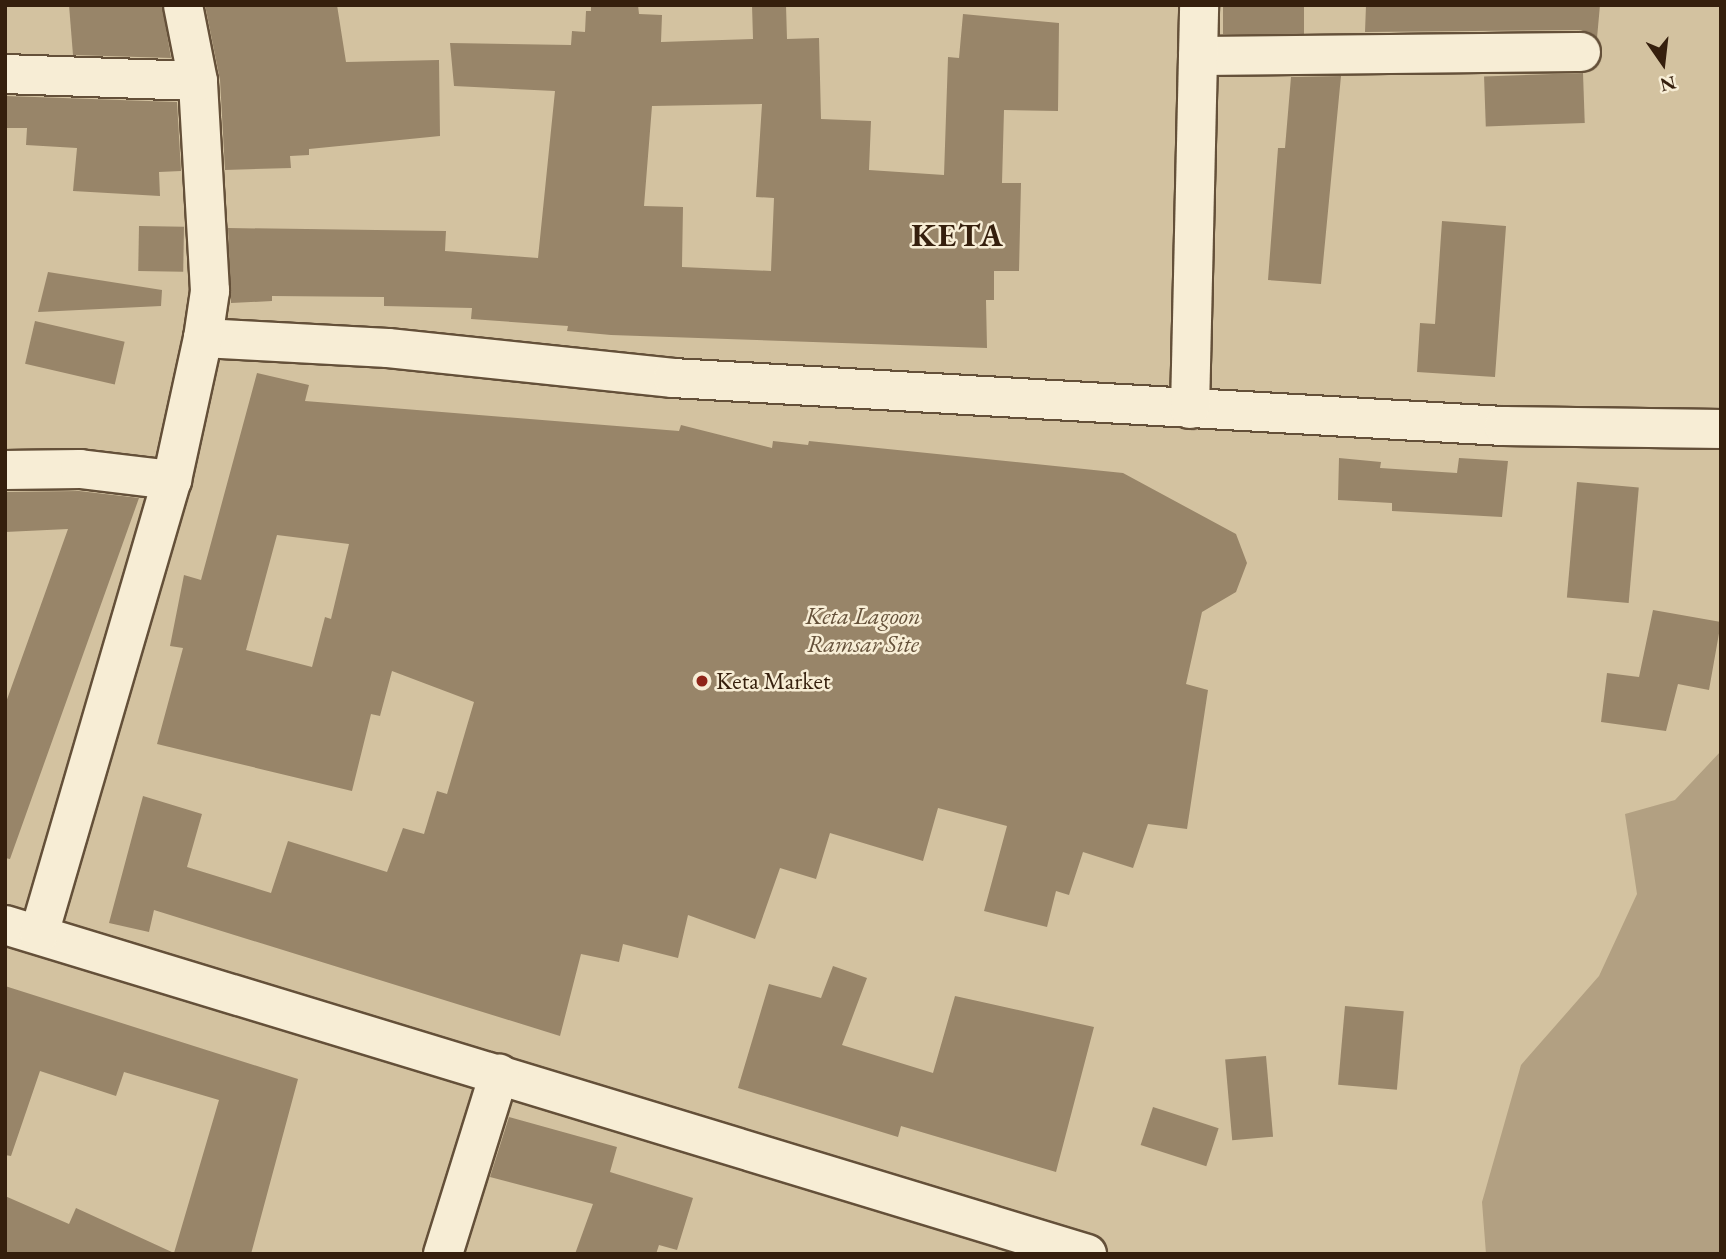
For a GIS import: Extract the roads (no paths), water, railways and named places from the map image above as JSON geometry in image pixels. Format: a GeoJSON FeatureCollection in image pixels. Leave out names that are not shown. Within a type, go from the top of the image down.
{"type":"FeatureCollection","features":[{"type":"Feature","properties":{"kind":"street"},"geometry":{"type":"LineString","coordinates":[[183,5],[198,81],[210,291],[203,338],[172,480],[22,929],[499,1074],[1014,1244],[1087,1254]]}},
{"type":"Feature","properties":{"kind":"street"},"geometry":{"type":"LineString","coordinates":[[1190,409],[1199,5]]}},
{"type":"Feature","properties":{"kind":"street"},"geometry":{"type":"LineString","coordinates":[[1198,56],[1581,52]]}},
{"type":"Feature","properties":{"kind":"street"},"geometry":{"type":"LineString","coordinates":[[5,74],[198,81]]}},
{"type":"Feature","properties":{"kind":"street"},"geometry":{"type":"LineString","coordinates":[[203,338],[388,348],[673,378],[1190,409],[1504,426],[1721,429]]}},
{"type":"Feature","properties":{"kind":"street"},"geometry":{"type":"LineString","coordinates":[[5,470],[80,469],[172,480]]}},
{"type":"Feature","properties":{"kind":"street"},"geometry":{"type":"LineString","coordinates":[[443,1254],[499,1074]]}},
{"type":"Feature","properties":{"kind":"place","name":"Keta Market"},"geometry":{"type":"Point","coordinates":[702,681]}},
{"type":"Feature","properties":{"kind":"district","name":"KETA"},"geometry":{"type":"Point","coordinates":[958,235]}},
{"type":"Feature","properties":{"kind":"park label","name":"Keta Lagoon Ramsar Site"},"geometry":{"type":"Point","coordinates":[863,630]}}]}
